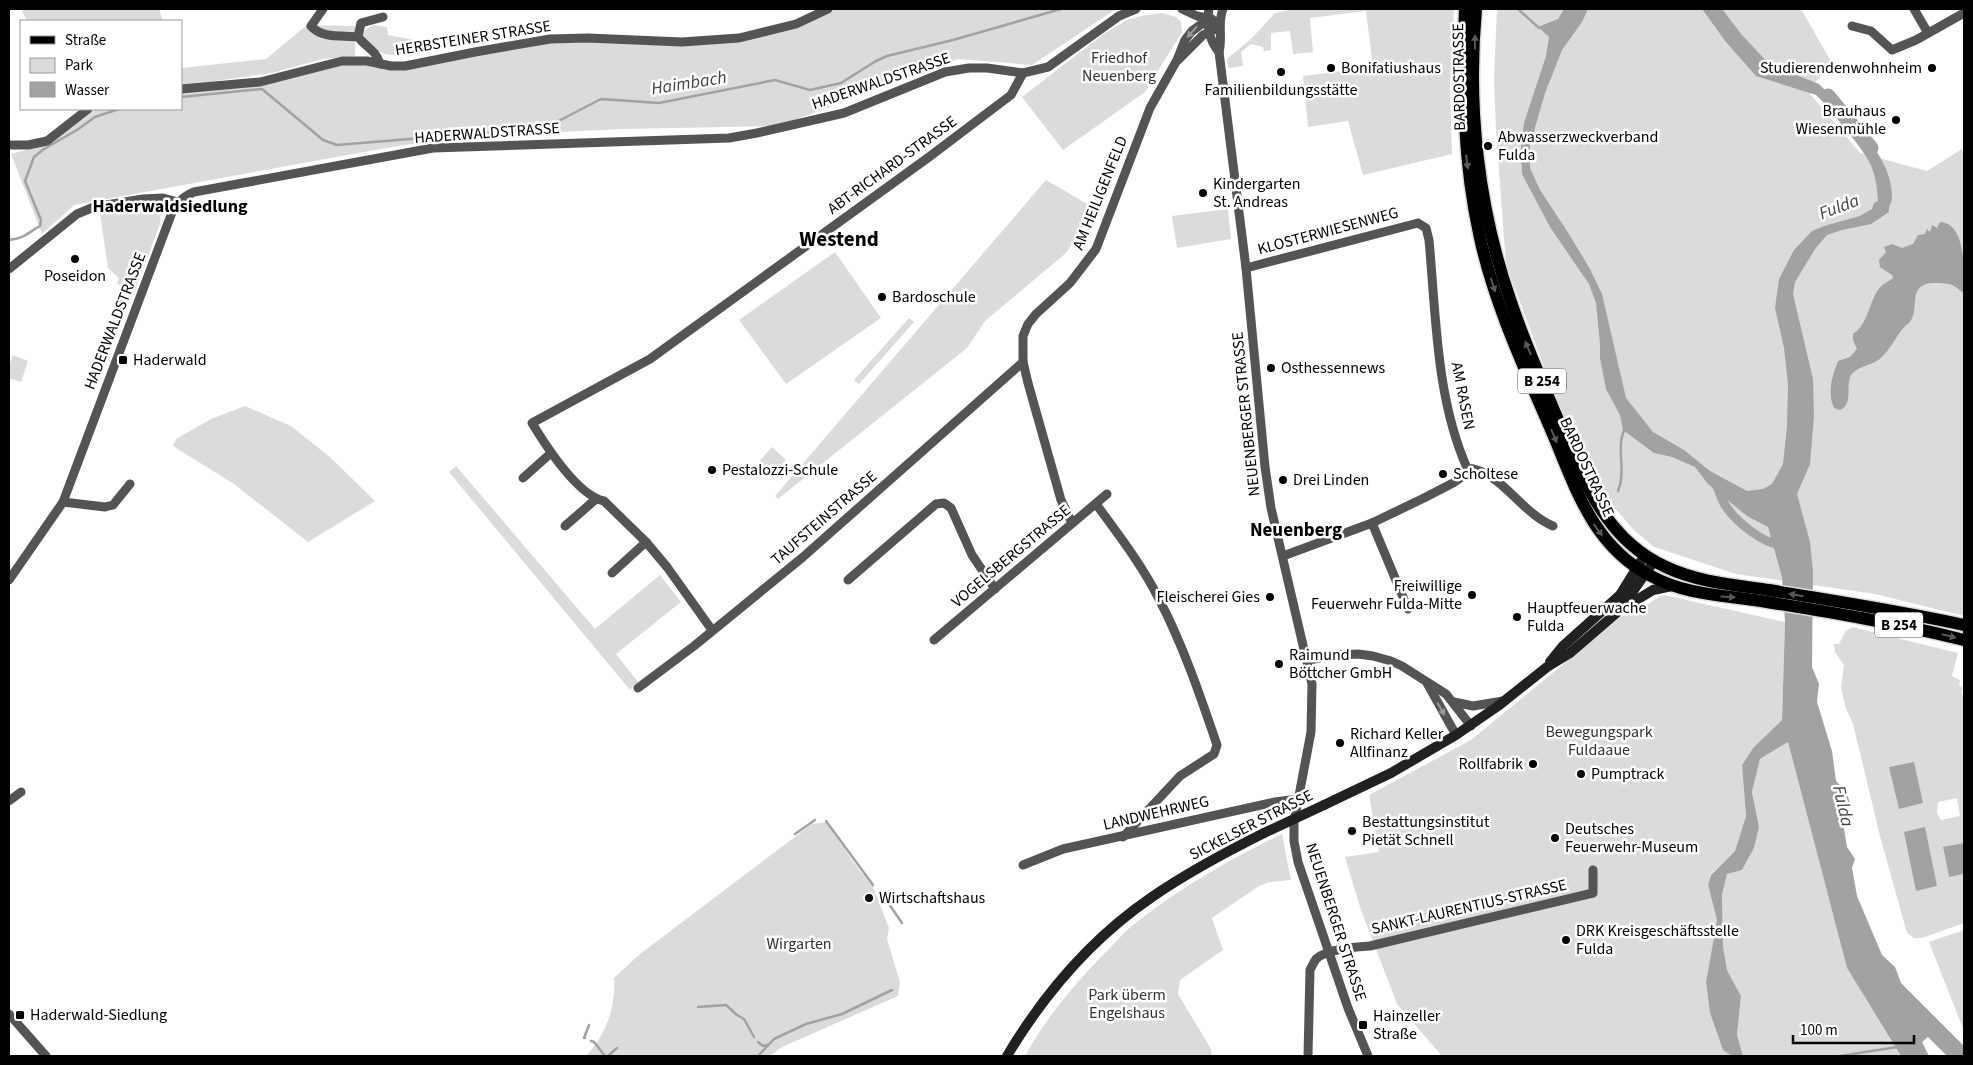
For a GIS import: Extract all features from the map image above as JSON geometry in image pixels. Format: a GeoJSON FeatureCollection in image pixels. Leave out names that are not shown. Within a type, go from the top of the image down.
{"type":"FeatureCollection","features":[{"type":"Feature","properties":{"kind":"main road","name":"BARDOSTRASSE"},"geometry":{"type":"LineString","coordinates":[[1465,9],[1462,68],[1467,158],[1480,238],[1488,268],[1516,347],[1587,512],[1604,538],[1616,551],[1642,570],[1673,586],[1697,593],[1758,595]]}},
{"type":"Feature","properties":{"kind":"main road","name":"BARDOSTRASSE"},"geometry":{"type":"LineString","coordinates":[[1476,9],[1474,110],[1478,161],[1499,266],[1524,338],[1584,481],[1599,507],[1616,530],[1631,545],[1672,570],[1758,595],[1964,625]]}},
{"type":"Feature","properties":{"kind":"main road","name":"SICKELSER STRASSE"},"geometry":{"type":"LineString","coordinates":[[1007,1056],[1029,1022],[1055,988],[1081,958],[1111,929],[1169,885],[1210,861],[1264,833],[1391,773],[1471,726],[1547,667],[1570,653],[1620,610],[1650,558]]}},
{"type":"Feature","properties":{"kind":"main road","name":"SICKELSER STRASSE"},"geometry":{"type":"LineString","coordinates":[[1547,667],[1563,646],[1620,595],[1642,570]]}},
{"type":"Feature","properties":{"kind":"main road"},"geometry":{"type":"LineString","coordinates":[[1620,610],[1652,591],[1673,586]]}},
{"type":"Feature","properties":{"kind":"main road","name":"BARDOSTRASSE"},"geometry":{"type":"LineString","coordinates":[[1833,607],[1902,626],[1964,640]]}},
{"type":"Feature","properties":{"kind":"street"},"geometry":{"type":"LineString","coordinates":[[323,9],[311,26],[315,31],[324,34],[358,37],[376,53],[380,64]]}},
{"type":"Feature","properties":{"kind":"street","name":"HERBSTEINER STRASSE"},"geometry":{"type":"LineString","coordinates":[[182,89],[260,82],[342,61],[367,61],[405,66],[550,39],[588,38],[682,42],[739,38],[796,24],[828,9]]}},
{"type":"Feature","properties":{"kind":"street"},"geometry":{"type":"LineString","coordinates":[[1023,73],[1048,67],[1119,16],[1136,9]]}},
{"type":"Feature","properties":{"kind":"street"},"geometry":{"type":"LineString","coordinates":[[1182,9],[1208,13],[1221,18]]}},
{"type":"Feature","properties":{"kind":"street"},"geometry":{"type":"LineString","coordinates":[[1914,9],[1928,33]]}},
{"type":"Feature","properties":{"kind":"street","name":"NEUENBERGER STRASSE"},"geometry":{"type":"LineString","coordinates":[[1208,13],[1209,32],[1212,42],[1219,52]]}},
{"type":"Feature","properties":{"kind":"street","name":"AM HEILIGENFELD"},"geometry":{"type":"LineString","coordinates":[[1072,524],[1060,500],[1023,362],[1023,336],[1028,324],[1070,283],[1096,249],[1150,108],[1178,60],[1187,36],[1208,13]]}},
{"type":"Feature","properties":{"kind":"street"},"geometry":{"type":"LineString","coordinates":[[1852,26],[1866,29],[1892,50],[1964,13]]}},
{"type":"Feature","properties":{"kind":"street"},"geometry":{"type":"LineString","coordinates":[[358,37],[361,23],[383,17]]}},
{"type":"Feature","properties":{"kind":"street","name":"NEUENBERGER STRASSE"},"geometry":{"type":"LineString","coordinates":[[1221,18],[1219,52],[1246,268],[1264,462],[1271,508],[1308,660],[1312,684],[1311,725],[1294,822],[1294,841],[1298,862],[1329,953],[1348,1008],[1368,1056]]}},
{"type":"Feature","properties":{"kind":"street","name":"AM HEILIGENFELD"},"geometry":{"type":"LineString","coordinates":[[1178,60],[1195,42],[1209,32],[1221,18]]}},
{"type":"Feature","properties":{"kind":"street","name":"HADERWALDSTRASSE"},"geometry":{"type":"LineString","coordinates":[[9,580],[63,502],[171,215],[178,202],[194,192],[433,148],[729,138],[844,113],[945,72],[957,69],[987,68],[1023,73]]}},
{"type":"Feature","properties":{"kind":"street","name":"ABT-RICHARD-STRASSE"},"geometry":{"type":"LineString","coordinates":[[551,453],[532,423],[650,359],[937,151],[1011,95],[1023,73]]}},
{"type":"Feature","properties":{"kind":"street"},"geometry":{"type":"LineString","coordinates":[[9,145],[28,145],[47,141],[87,110]]}},
{"type":"Feature","properties":{"kind":"street"},"geometry":{"type":"LineString","coordinates":[[9,269],[77,214],[94,207],[143,199],[163,198],[178,202]]}},
{"type":"Feature","properties":{"kind":"street","name":"KLOSTERWIESENWEG"},"geometry":{"type":"LineString","coordinates":[[1246,268],[1418,223]]}},
{"type":"Feature","properties":{"kind":"street","name":"AM RASEN"},"geometry":{"type":"LineString","coordinates":[[1418,223],[1426,228],[1429,240],[1444,391],[1459,451],[1467,468]]}},
{"type":"Feature","properties":{"kind":"street","name":"TAUFSTEINSTRASSE"},"geometry":{"type":"LineString","coordinates":[[638,688],[681,657],[806,554],[1023,362]]}},
{"type":"Feature","properties":{"kind":"street"},"geometry":{"type":"LineString","coordinates":[[523,478],[551,453],[562,467],[596,499],[604,501],[646,542],[667,567],[712,630]]}},
{"type":"Feature","properties":{"kind":"street"},"geometry":{"type":"LineString","coordinates":[[1283,556],[1372,522],[1453,484],[1463,476],[1467,468],[1485,472],[1540,521],[1553,526]]}},
{"type":"Feature","properties":{"kind":"street"},"geometry":{"type":"LineString","coordinates":[[63,502],[105,507],[113,505],[130,484]]}},
{"type":"Feature","properties":{"kind":"street","name":"VOGELSBERGSTRASSE"},"geometry":{"type":"LineString","coordinates":[[934,640],[1107,494]]}},
{"type":"Feature","properties":{"kind":"street"},"geometry":{"type":"LineString","coordinates":[[565,526],[596,499]]}},
{"type":"Feature","properties":{"kind":"street"},"geometry":{"type":"LineString","coordinates":[[848,580],[936,504],[944,503],[951,508],[972,556],[995,589]]}},
{"type":"Feature","properties":{"kind":"street"},"geometry":{"type":"LineString","coordinates":[[1096,504],[1136,560],[1159,598],[1180,643],[1217,744],[1214,754],[1180,776],[1123,837]]}},
{"type":"Feature","properties":{"kind":"street"},"geometry":{"type":"LineString","coordinates":[[1372,522],[1408,609]]}},
{"type":"Feature","properties":{"kind":"street"},"geometry":{"type":"LineString","coordinates":[[612,573],[646,542]]}},
{"type":"Feature","properties":{"kind":"street"},"geometry":{"type":"LineString","coordinates":[[1308,660],[1339,655],[1373,656],[1402,666],[1441,690],[1454,702],[1471,726]]}},
{"type":"Feature","properties":{"kind":"street"},"geometry":{"type":"LineString","coordinates":[[1427,683],[1456,735]]}},
{"type":"Feature","properties":{"kind":"street"},"geometry":{"type":"LineString","coordinates":[[1454,702],[1473,706],[1505,701]]}},
{"type":"Feature","properties":{"kind":"street"},"geometry":{"type":"LineString","coordinates":[[9,801],[21,792]]}},
{"type":"Feature","properties":{"kind":"street","name":"LANDWEHRWEG"},"geometry":{"type":"LineString","coordinates":[[1023,865],[1063,849],[1241,809],[1298,799]]}},
{"type":"Feature","properties":{"kind":"street","name":"SANKT-LAURENTIUS-STRASSE"},"geometry":{"type":"LineString","coordinates":[[1329,953],[1347,948],[1370,946],[1593,893],[1594,870]]}},
{"type":"Feature","properties":{"kind":"street"},"geometry":{"type":"LineString","coordinates":[[1308,1056],[1310,970],[1316,959],[1329,953]]}},
{"type":"Feature","properties":{"kind":"street"},"geometry":{"type":"LineString","coordinates":[[9,1014],[46,1056]]}},
{"type":"Feature","properties":{"kind":"green space"},"geometry":{"type":"Polygon","coordinates":[[[21,9],[159,9],[163,20],[26,20],[21,9]]]}},
{"type":"Feature","properties":{"kind":"green space"},"geometry":{"type":"Polygon","coordinates":[[[826,9],[1116,9],[1032,65],[958,59],[774,126],[622,129],[454,137],[74,205],[42,234],[11,154],[48,144],[94,110],[182,110],[182,90],[235,84],[349,61],[405,62],[538,43],[698,40],[751,33],[807,17],[826,9]]]}},
{"type":"Feature","properties":{"kind":"green space"},"geometry":{"type":"Polygon","coordinates":[[[1454,9],[1450,87],[1452,154],[1363,175],[1348,121],[1308,127],[1303,76],[1373,67],[1366,11],[1310,18],[1313,52],[1293,54],[1290,31],[1271,33],[1271,50],[1264,51],[1263,47],[1251,44],[1241,52],[1243,66],[1228,68],[1227,59],[1253,37],[1275,13],[1288,10],[1454,9]]]}},
{"type":"Feature","properties":{"kind":"green space"},"geometry":{"type":"Polygon","coordinates":[[[1497,9],[1801,9],[1833,65],[1807,90],[1860,153],[1927,171],[1962,149],[1964,153],[1964,616],[1875,594],[1736,574],[1654,547],[1634,530],[1606,498],[1604,499],[1568,432],[1506,264],[1494,79],[1497,9]]]}},
{"type":"Feature","properties":{"kind":"green space","name":"Friedhof Neuenberg"},"geometry":{"type":"Polygon","coordinates":[[[1162,13],[1176,17],[1181,22],[1182,32],[1145,92],[1063,150],[1022,97],[1105,33],[1127,20],[1162,13]]]}},
{"type":"Feature","properties":{"kind":"green space"},"geometry":{"type":"Polygon","coordinates":[[[307,25],[355,26],[355,56],[323,59],[272,73],[182,86],[182,68],[266,59],[307,25]]]}},
{"type":"Feature","properties":{"kind":"green space"},"geometry":{"type":"Polygon","coordinates":[[[373,25],[387,27],[388,35],[415,40],[413,54],[411,56],[390,55],[379,52],[368,45],[362,40],[365,30],[373,25]]]}},
{"type":"Feature","properties":{"kind":"green space"},"geometry":{"type":"Polygon","coordinates":[[[1046,180],[1096,209],[1066,253],[985,321],[967,348],[778,499],[775,496],[1046,180]]]}},
{"type":"Feature","properties":{"kind":"green space"},"geometry":{"type":"Polygon","coordinates":[[[156,205],[161,208],[160,224],[135,291],[117,284],[119,278],[108,268],[100,213],[156,205]]]}},
{"type":"Feature","properties":{"kind":"green space"},"geometry":{"type":"Polygon","coordinates":[[[1228,209],[1231,239],[1177,248],[1172,216],[1228,209]]]}},
{"type":"Feature","properties":{"kind":"green space"},"geometry":{"type":"Polygon","coordinates":[[[835,252],[881,318],[786,384],[739,320],[835,252]]]}},
{"type":"Feature","properties":{"kind":"green space"},"geometry":{"type":"Polygon","coordinates":[[[909,318],[914,322],[859,384],[854,380],[909,318]]]}},
{"type":"Feature","properties":{"kind":"green space"},"geometry":{"type":"Polygon","coordinates":[[[13,355],[28,361],[21,382],[9,378],[9,366],[13,355]]]}},
{"type":"Feature","properties":{"kind":"green space"},"geometry":{"type":"Polygon","coordinates":[[[245,406],[291,426],[331,458],[375,501],[308,542],[234,484],[173,446],[176,439],[211,419],[245,406]]]}},
{"type":"Feature","properties":{"kind":"green space"},"geometry":{"type":"Polygon","coordinates":[[[772,447],[786,460],[770,476],[757,464],[772,447]]]}},
{"type":"Feature","properties":{"kind":"green space"},"geometry":{"type":"Polygon","coordinates":[[[456,466],[595,629],[660,575],[681,602],[616,654],[638,682],[630,690],[449,472],[456,466]]]}},
{"type":"Feature","properties":{"kind":"green space","name":"Bewegungspark Fuldaaue"},"geometry":{"type":"Polygon","coordinates":[[[1664,595],[1785,622],[1782,720],[1753,748],[1742,765],[1746,816],[1735,851],[1711,874],[1708,885],[1717,920],[1706,982],[1710,1013],[1723,1050],[1732,1056],[1442,1056],[1397,1004],[1361,910],[1345,857],[1379,852],[1369,795],[1471,740],[1623,615],[1645,606],[1664,595]]]}},
{"type":"Feature","properties":{"kind":"green space"},"geometry":{"type":"Polygon","coordinates":[[[1852,627],[1958,653],[1952,676],[1960,680],[1959,685],[1963,688],[1961,693],[1964,696],[1964,843],[1943,848],[1949,877],[1964,874],[1964,923],[1922,938],[1914,938],[1907,933],[1880,836],[1853,724],[1845,706],[1841,687],[1844,665],[1835,652],[1834,644],[1839,644],[1845,632],[1852,627]],[[1957,798],[1938,802],[1937,813],[1941,820],[1960,816],[1957,798]]]}},
{"type":"Feature","properties":{"kind":"green space"},"geometry":{"type":"Polygon","coordinates":[[[1788,742],[1847,968],[1901,1056],[1743,1056],[1737,1035],[1741,996],[1727,970],[1723,946],[1722,895],[1727,874],[1742,870],[1754,848],[1759,827],[1752,792],[1760,759],[1788,742]]]}},
{"type":"Feature","properties":{"kind":"green space","name":"Wirgarten"},"geometry":{"type":"Polygon","coordinates":[[[826,822],[873,887],[889,928],[887,939],[900,982],[898,996],[782,1047],[770,1056],[586,1056],[599,1039],[608,1020],[613,999],[614,978],[616,976],[640,954],[812,824],[826,822]]]}},
{"type":"Feature","properties":{"kind":"green space","name":"Park überm Engelshaus"},"geometry":{"type":"Polygon","coordinates":[[[1282,834],[1291,880],[1269,882],[1259,886],[1212,918],[1223,950],[1180,980],[1178,994],[1211,1049],[1212,1056],[1025,1056],[1063,999],[1130,928],[1168,899],[1205,875],[1282,834]]]}},
{"type":"Feature","properties":{"kind":"green space"},"geometry":{"type":"Polygon","coordinates":[[[1964,930],[1964,1031],[1929,942],[1964,930]]]}},
{"type":"Feature","properties":{"kind":"water"},"geometry":{"type":"Polygon","coordinates":[[[1564,9],[1588,9],[1582,22],[1562,50],[1545,93],[1530,145],[1530,168],[1540,190],[1590,269],[1602,294],[1626,398],[1653,432],[1684,450],[1710,471],[1747,491],[1763,489],[1772,484],[1783,464],[1787,426],[1788,384],[1784,348],[1775,308],[1779,279],[1794,250],[1812,231],[1860,216],[1872,209],[1874,203],[1878,201],[1874,173],[1864,153],[1852,137],[1860,131],[1878,153],[1886,170],[1892,197],[1889,212],[1871,224],[1827,235],[1815,249],[1795,282],[1793,294],[1813,379],[1814,416],[1810,464],[1797,494],[1810,542],[1813,571],[1812,667],[1819,684],[1817,702],[1832,751],[1836,781],[1846,791],[1850,803],[1843,823],[1847,847],[1855,859],[1852,868],[1857,896],[1882,955],[1895,967],[1901,983],[1964,1046],[1964,1056],[1947,1056],[1928,1037],[1922,1042],[1929,1056],[1901,1056],[1847,968],[1788,742],[1760,759],[1752,792],[1759,827],[1754,848],[1742,870],[1727,874],[1722,895],[1723,946],[1727,970],[1741,996],[1737,1035],[1743,1056],[1732,1056],[1723,1050],[1710,1013],[1706,982],[1717,920],[1708,885],[1711,875],[1735,851],[1746,816],[1742,765],[1753,748],[1782,720],[1785,622],[1782,577],[1768,527],[1747,516],[1708,484],[1695,467],[1672,457],[1654,453],[1623,430],[1620,415],[1606,389],[1600,358],[1596,303],[1589,284],[1550,227],[1522,174],[1521,149],[1524,123],[1546,56],[1549,37],[1538,27],[1558,19],[1564,9]]]}},
{"type":"Feature","properties":{"kind":"water"},"geometry":{"type":"Polygon","coordinates":[[[1702,9],[1722,9],[1742,35],[1770,65],[1819,84],[1844,110],[1837,116],[1816,95],[1756,76],[1726,42],[1702,9]]]}},
{"type":"Feature","properties":{"kind":"water"},"geometry":{"type":"Polygon","coordinates":[[[1940,222],[1949,225],[1955,231],[1959,240],[1964,262],[1964,293],[1954,286],[1945,283],[1925,284],[1919,288],[1916,294],[1911,321],[1901,330],[1880,359],[1853,372],[1849,379],[1847,404],[1840,410],[1834,408],[1831,390],[1832,379],[1838,361],[1850,357],[1857,349],[1853,340],[1853,334],[1862,326],[1878,290],[1893,278],[1892,275],[1880,267],[1879,260],[1886,252],[1884,247],[1892,244],[1902,248],[1913,244],[1918,235],[1925,234],[1927,229],[1930,232],[1932,225],[1937,228],[1940,222]]]}},
{"type":"Feature","properties":{"kind":"water"},"geometry":{"type":"Polygon","coordinates":[[[1914,762],[1923,803],[1899,809],[1889,767],[1914,762]]]}},
{"type":"Feature","properties":{"kind":"water"},"geometry":{"type":"Polygon","coordinates":[[[1925,827],[1937,886],[1916,891],[1904,832],[1925,827]]]}},
{"type":"Feature","properties":{"kind":"water"},"geometry":{"type":"Polygon","coordinates":[[[1964,843],[1964,874],[1949,877],[1943,847],[1964,843]]]}},
{"type":"Feature","properties":{"kind":"waterway","name":"Haimbach"},"geometry":{"type":"LineString","coordinates":[[182,97],[262,89],[323,140],[337,145],[545,128],[601,99],[659,103],[775,80],[810,90],[841,83],[887,56],[953,40],[1061,9]]}},
{"type":"Feature","properties":{"kind":"waterway","name":"Haimbach"},"geometry":{"type":"LineString","coordinates":[[1518,9],[1539,28]]}},
{"type":"Feature","properties":{"kind":"waterway","name":"Fulda"},"geometry":{"type":"LineString","coordinates":[[1828,96],[1871,148]]}},
{"type":"Feature","properties":{"kind":"waterway","name":"Haimbach"},"geometry":{"type":"LineString","coordinates":[[9,240],[23,237],[40,226],[41,220],[25,181],[34,157],[95,117],[116,110]]}},
{"type":"Feature","properties":{"kind":"waterway"},"geometry":{"type":"LineString","coordinates":[[1618,491],[1621,475],[1621,443],[1625,429]]}},
{"type":"Feature","properties":{"kind":"waterway"},"geometry":{"type":"LineString","coordinates":[[1716,483],[1725,505],[1743,525],[1759,537],[1775,544],[1783,545]]}},
{"type":"Feature","properties":{"kind":"waterway"},"geometry":{"type":"LineString","coordinates":[[795,834],[815,820]]}},
{"type":"Feature","properties":{"kind":"waterway"},"geometry":{"type":"LineString","coordinates":[[826,821],[873,885]]}},
{"type":"Feature","properties":{"kind":"waterway"},"geometry":{"type":"LineString","coordinates":[[889,904],[902,923]]}},
{"type":"Feature","properties":{"kind":"waterway"},"geometry":{"type":"LineString","coordinates":[[758,1056],[774,1039],[806,1024],[842,1014],[892,990]]}},
{"type":"Feature","properties":{"kind":"waterway"},"geometry":{"type":"LineString","coordinates":[[698,1007],[726,1005],[744,1019],[754,1037]]}},
{"type":"Feature","properties":{"kind":"waterway"},"geometry":{"type":"LineString","coordinates":[[585,1038],[589,1025]]}},
{"type":"Feature","properties":{"kind":"waterway"},"geometry":{"type":"LineString","coordinates":[[591,1041],[594,1042],[605,1056]]}},
{"type":"Feature","properties":{"kind":"waterway"},"geometry":{"type":"LineString","coordinates":[[758,1042],[763,1046],[767,1045]]}},
{"type":"Feature","properties":{"kind":"waterway"},"geometry":{"type":"LineString","coordinates":[[1840,1056],[1897,1047]]}},
{"type":"Feature","properties":{"kind":"waterway"},"geometry":{"type":"LineString","coordinates":[[608,1056],[617,1048]]}},
{"type":"Feature","properties":{"kind":"place","name":"Bonifatiushaus"},"geometry":{"type":"Point","coordinates":[1331,68]}},
{"type":"Feature","properties":{"kind":"place","name":"Studierendenwohnheim"},"geometry":{"type":"Point","coordinates":[1932,68]}},
{"type":"Feature","properties":{"kind":"place","name":"Familienbildungsstätte"},"geometry":{"type":"Point","coordinates":[1281,72]}},
{"type":"Feature","properties":{"kind":"place","name":"Brauhaus Wiesenmühle"},"geometry":{"type":"Point","coordinates":[1896,120]}},
{"type":"Feature","properties":{"kind":"place","name":"Abwasserzweckverband Fulda"},"geometry":{"type":"Point","coordinates":[1488,146]}},
{"type":"Feature","properties":{"kind":"place","name":"Kindergarten St. Andreas"},"geometry":{"type":"Point","coordinates":[1203,193]}},
{"type":"Feature","properties":{"kind":"place","name":"Poseidon"},"geometry":{"type":"Point","coordinates":[75,259]}},
{"type":"Feature","properties":{"kind":"place","name":"Bardoschule"},"geometry":{"type":"Point","coordinates":[882,297]}},
{"type":"Feature","properties":{"kind":"place","name":"Haderwald"},"geometry":{"type":"Point","coordinates":[123,360]}},
{"type":"Feature","properties":{"kind":"place","name":"Osthessennews"},"geometry":{"type":"Point","coordinates":[1271,368]}},
{"type":"Feature","properties":{"kind":"place","name":"Pestalozzi-Schule"},"geometry":{"type":"Point","coordinates":[712,470]}},
{"type":"Feature","properties":{"kind":"place","name":"Scholtese"},"geometry":{"type":"Point","coordinates":[1443,474]}},
{"type":"Feature","properties":{"kind":"place","name":"Drei Linden"},"geometry":{"type":"Point","coordinates":[1283,480]}},
{"type":"Feature","properties":{"kind":"place","name":"Freiwillige Feuerwehr Fulda-Mitte"},"geometry":{"type":"Point","coordinates":[1472,595]}},
{"type":"Feature","properties":{"kind":"place","name":"Fleischerei Gies"},"geometry":{"type":"Point","coordinates":[1270,597]}},
{"type":"Feature","properties":{"kind":"place","name":"Hauptfeuerwache Fulda"},"geometry":{"type":"Point","coordinates":[1517,617]}},
{"type":"Feature","properties":{"kind":"place","name":"Raimund Böttcher GmbH"},"geometry":{"type":"Point","coordinates":[1279,664]}},
{"type":"Feature","properties":{"kind":"place","name":"Richard Keller Allfinanz"},"geometry":{"type":"Point","coordinates":[1340,743]}},
{"type":"Feature","properties":{"kind":"place","name":"Rollfabrik"},"geometry":{"type":"Point","coordinates":[1533,764]}},
{"type":"Feature","properties":{"kind":"place","name":"Pumptrack"},"geometry":{"type":"Point","coordinates":[1581,774]}},
{"type":"Feature","properties":{"kind":"place","name":"Bestattungsinstitut Pietät Schnell"},"geometry":{"type":"Point","coordinates":[1352,831]}},
{"type":"Feature","properties":{"kind":"place","name":"Deutsches Feuerwehr-Museum"},"geometry":{"type":"Point","coordinates":[1555,838]}},
{"type":"Feature","properties":{"kind":"place","name":"Wirtschaftshaus"},"geometry":{"type":"Point","coordinates":[869,898]}},
{"type":"Feature","properties":{"kind":"place","name":"DRK Kreisgeschäftsstelle Fulda"},"geometry":{"type":"Point","coordinates":[1566,940]}},
{"type":"Feature","properties":{"kind":"place","name":"Haderwald-Siedlung"},"geometry":{"type":"Point","coordinates":[20,1015]}},
{"type":"Feature","properties":{"kind":"place","name":"Hainzeller Straße"},"geometry":{"type":"Point","coordinates":[1363,1025]}},
{"type":"Feature","properties":{"kind":"district","name":"Haderwaldsiedlung"},"geometry":{"type":"Point","coordinates":[170,206]}},
{"type":"Feature","properties":{"kind":"district","name":"Westend"},"geometry":{"type":"Point","coordinates":[839,239]}},
{"type":"Feature","properties":{"kind":"district","name":"Neuenberg"},"geometry":{"type":"Point","coordinates":[1296,530]}}]}
